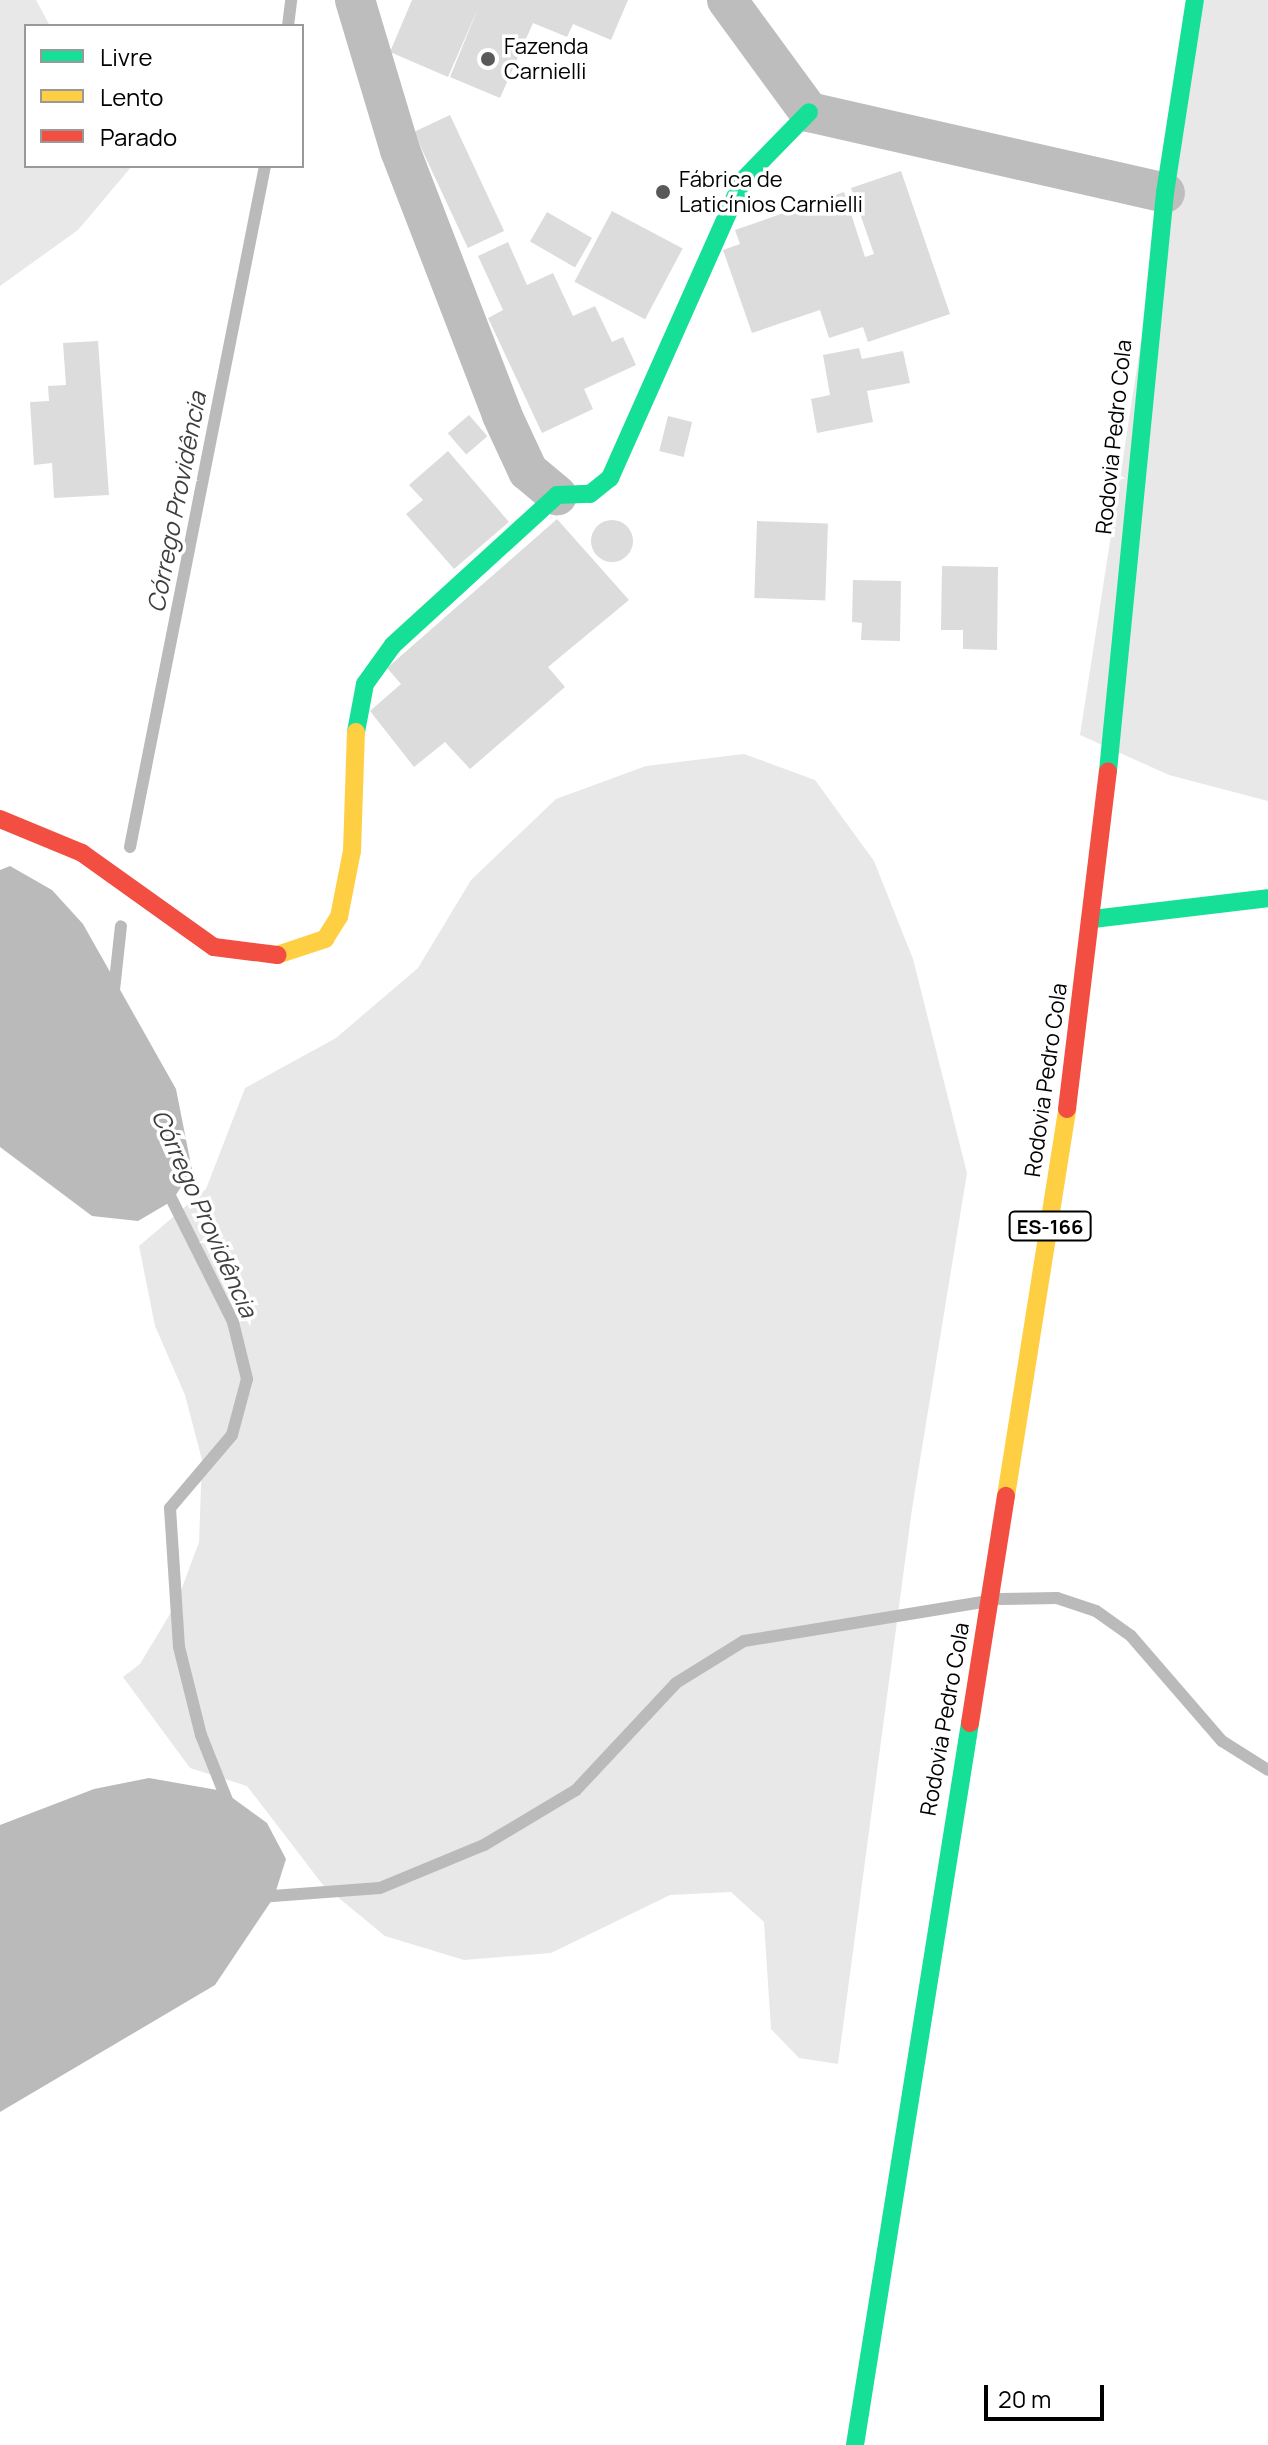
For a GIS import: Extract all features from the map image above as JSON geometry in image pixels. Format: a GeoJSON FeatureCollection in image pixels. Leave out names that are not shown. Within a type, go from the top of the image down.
{"type":"FeatureCollection","features":[{"type":"Feature","properties":{"kind":"main road","name":"Rodovia Pedro Cola"},"geometry":{"type":"LineString","coordinates":[[855,2445],[914,2043],[1023,1405],[1093,919],[1165,193],[1195,0]]}},
{"type":"Feature","properties":{"kind":"main road"},"geometry":{"type":"LineString","coordinates":[[0,819],[82,853],[214,947],[288,957],[309,951],[339,917],[345,894],[356,718],[365,684],[393,645],[557,495],[590,494],[610,478],[742,181],[809,112]]}},
{"type":"Feature","properties":{"kind":"main road"},"geometry":{"type":"LineString","coordinates":[[1093,919],[1268,898]]}},
{"type":"Feature","properties":{"kind":"street"},"geometry":{"type":"LineString","coordinates":[[355,0],[400,150],[510,435],[528,471],[557,495]]}},
{"type":"Feature","properties":{"kind":"street"},"geometry":{"type":"LineString","coordinates":[[727,0],[809,112],[1165,193]]}},
{"type":"Feature","properties":{"kind":"shaded area"},"geometry":{"type":"Polygon","coordinates":[[[0,0],[36,0],[49,24],[24,24],[24,168],[130,168],[78,230],[0,286],[0,0]]]}},
{"type":"Feature","properties":{"kind":"shaded area"},"geometry":{"type":"Polygon","coordinates":[[[1194,0],[1268,0],[1268,801],[1169,775],[1080,735],[1194,0]]]}},
{"type":"Feature","properties":{"kind":"shaded area"},"geometry":{"type":"Polygon","coordinates":[[[744,754],[815,780],[874,861],[913,959],[967,1173],[912,1509],[838,2064],[799,2058],[771,2029],[764,1922],[731,1892],[670,1895],[551,1953],[464,1960],[385,1936],[323,1885],[247,1786],[190,1768],[123,1677],[140,1664],[176,1604],[199,1542],[202,1460],[185,1395],[155,1326],[139,1246],[206,1189],[245,1088],[336,1038],[418,968],[471,880],[556,799],[646,766],[744,754]]]}},
{"type":"Feature","properties":{"kind":"shaded area"},"geometry":{"type":"Polygon","coordinates":[[[10,866],[52,890],[83,924],[176,1089],[192,1170],[172,1201],[138,1221],[92,1216],[0,1147],[0,870],[10,866]]]}},
{"type":"Feature","properties":{"kind":"shaded area"},"geometry":{"type":"Polygon","coordinates":[[[149,1778],[223,1791],[267,1823],[286,1859],[274,1897],[215,1985],[0,2112],[0,1825],[94,1789],[149,1778]]]}},
{"type":"Feature","properties":{"kind":"building","name":"Fazenda Carnielli"},"geometry":{"type":"Polygon","coordinates":[[[412,0],[628,0],[611,40],[573,24],[567,37],[533,23],[500,98],[450,77],[479,6],[448,77],[390,52],[412,0]]]}},
{"type":"Feature","properties":{"kind":"building"},"geometry":{"type":"Polygon","coordinates":[[[450,115],[504,231],[468,248],[414,132],[450,115]]]}},
{"type":"Feature","properties":{"kind":"building"},"geometry":{"type":"Polygon","coordinates":[[[901,171],[950,314],[868,342],[863,327],[829,338],[820,310],[752,333],[723,250],[740,244],[735,230],[844,192],[865,257],[874,254],[851,188],[901,171]]]}},
{"type":"Feature","properties":{"kind":"building"},"geometry":{"type":"Polygon","coordinates":[[[612,211],[683,249],[645,319],[574,282],[612,211]]]}},
{"type":"Feature","properties":{"kind":"building"},"geometry":{"type":"Polygon","coordinates":[[[547,212],[592,238],[575,267],[530,241],[547,212]]]}},
{"type":"Feature","properties":{"kind":"building"},"geometry":{"type":"Polygon","coordinates":[[[508,242],[527,285],[553,273],[573,316],[595,306],[612,342],[623,337],[636,365],[584,389],[593,409],[542,433],[488,318],[503,310],[478,256],[508,242]]]}},
{"type":"Feature","properties":{"kind":"building"},"geometry":{"type":"Polygon","coordinates":[[[98,341],[109,495],[54,498],[52,463],[34,465],[30,402],[49,401],[48,386],[66,385],[63,343],[98,341]]]}},
{"type":"Feature","properties":{"kind":"building"},"geometry":{"type":"Polygon","coordinates":[[[859,348],[862,359],[903,351],[910,383],[867,391],[873,422],[817,433],[811,399],[830,395],[823,355],[859,348]]]}},
{"type":"Feature","properties":{"kind":"building"},"geometry":{"type":"Polygon","coordinates":[[[469,415],[487,436],[466,455],[448,433],[469,415]]]}},
{"type":"Feature","properties":{"kind":"building"},"geometry":{"type":"Polygon","coordinates":[[[668,416],[692,422],[684,457],[659,451],[668,416]]]}},
{"type":"Feature","properties":{"kind":"building"},"geometry":{"type":"Polygon","coordinates":[[[448,451],[509,522],[454,569],[406,514],[423,500],[409,485],[448,451]]]}},
{"type":"Feature","properties":{"kind":"building"},"geometry":{"type":"Polygon","coordinates":[[[557,519],[629,600],[548,667],[565,687],[470,769],[445,742],[414,767],[370,711],[401,684],[387,668],[557,519]]]}},
{"type":"Feature","properties":{"kind":"building"},"geometry":{"type":"Polygon","coordinates":[[[612,520],[627,526],[633,541],[627,556],[612,562],[597,556],[591,541],[597,526],[612,520]]]}},
{"type":"Feature","properties":{"kind":"building"},"geometry":{"type":"Polygon","coordinates":[[[757,521],[828,523],[825,600],[754,598],[757,521]]]}},
{"type":"Feature","properties":{"kind":"building"},"geometry":{"type":"Polygon","coordinates":[[[942,566],[998,567],[997,650],[963,649],[963,630],[941,630],[942,566]]]}},
{"type":"Feature","properties":{"kind":"building"},"geometry":{"type":"Polygon","coordinates":[[[853,580],[901,581],[900,641],[861,640],[862,623],[852,622],[853,580]]]}},
{"type":"Feature","properties":{"kind":"waterway","name":"Córrego Providência"},"geometry":{"type":"LineString","coordinates":[[288,24],[291,0]]}},
{"type":"Feature","properties":{"kind":"waterway","name":"Córrego Providência"},"geometry":{"type":"LineString","coordinates":[[130,847],[265,168]]}},
{"type":"Feature","properties":{"kind":"waterway","name":"Córrego Providência"},"geometry":{"type":"LineString","coordinates":[[114,990],[121,926]]}},
{"type":"Feature","properties":{"kind":"waterway","name":"Córrego Providência"},"geometry":{"type":"LineString","coordinates":[[165,1186],[233,1322],[247,1379],[232,1435],[170,1508],[179,1647],[201,1735],[228,1803]]}},
{"type":"Feature","properties":{"kind":"waterway"},"geometry":{"type":"LineString","coordinates":[[999,1599],[1057,1598],[1096,1611],[1131,1636],[1222,1741],[1268,1770]]}},
{"type":"Feature","properties":{"kind":"waterway"},"geometry":{"type":"LineString","coordinates":[[259,1897],[380,1888],[484,1845],[576,1790],[676,1683],[744,1641],[981,1602]]}},
{"type":"Feature","properties":{"kind":"traffic: fast"},"geometry":{"type":"LineString","coordinates":[[1108,771],[1165,193],[1195,0]]}},
{"type":"Feature","properties":{"kind":"traffic: fast"},"geometry":{"type":"LineString","coordinates":[[356,732],[365,684],[393,645],[557,495],[590,494],[610,478],[742,181],[809,112]]}},
{"type":"Feature","properties":{"kind":"traffic: fast"},"geometry":{"type":"LineString","coordinates":[[1093,919],[1268,898]]}},
{"type":"Feature","properties":{"kind":"traffic: fast"},"geometry":{"type":"LineString","coordinates":[[855,2445],[970,1723]]}},
{"type":"Feature","properties":{"kind":"traffic: slow"},"geometry":{"type":"LineString","coordinates":[[277,955],[325,939],[339,917],[352,851],[356,732]]}},
{"type":"Feature","properties":{"kind":"traffic: slow"},"geometry":{"type":"LineString","coordinates":[[1006,1496],[1067,1109]]}},
{"type":"Feature","properties":{"kind":"traffic: jam"},"geometry":{"type":"LineString","coordinates":[[1067,1109],[1108,771]]}},
{"type":"Feature","properties":{"kind":"traffic: jam"},"geometry":{"type":"LineString","coordinates":[[0,819],[82,853],[214,947],[277,955]]}},
{"type":"Feature","properties":{"kind":"traffic: jam"},"geometry":{"type":"LineString","coordinates":[[970,1723],[1006,1496]]}},
{"type":"Feature","properties":{"kind":"place","name":"Fazenda Carnielli"},"geometry":{"type":"Point","coordinates":[488,59]}},
{"type":"Feature","properties":{"kind":"place","name":"Fábrica de Laticínios Carnielli"},"geometry":{"type":"Point","coordinates":[663,192]}}]}
